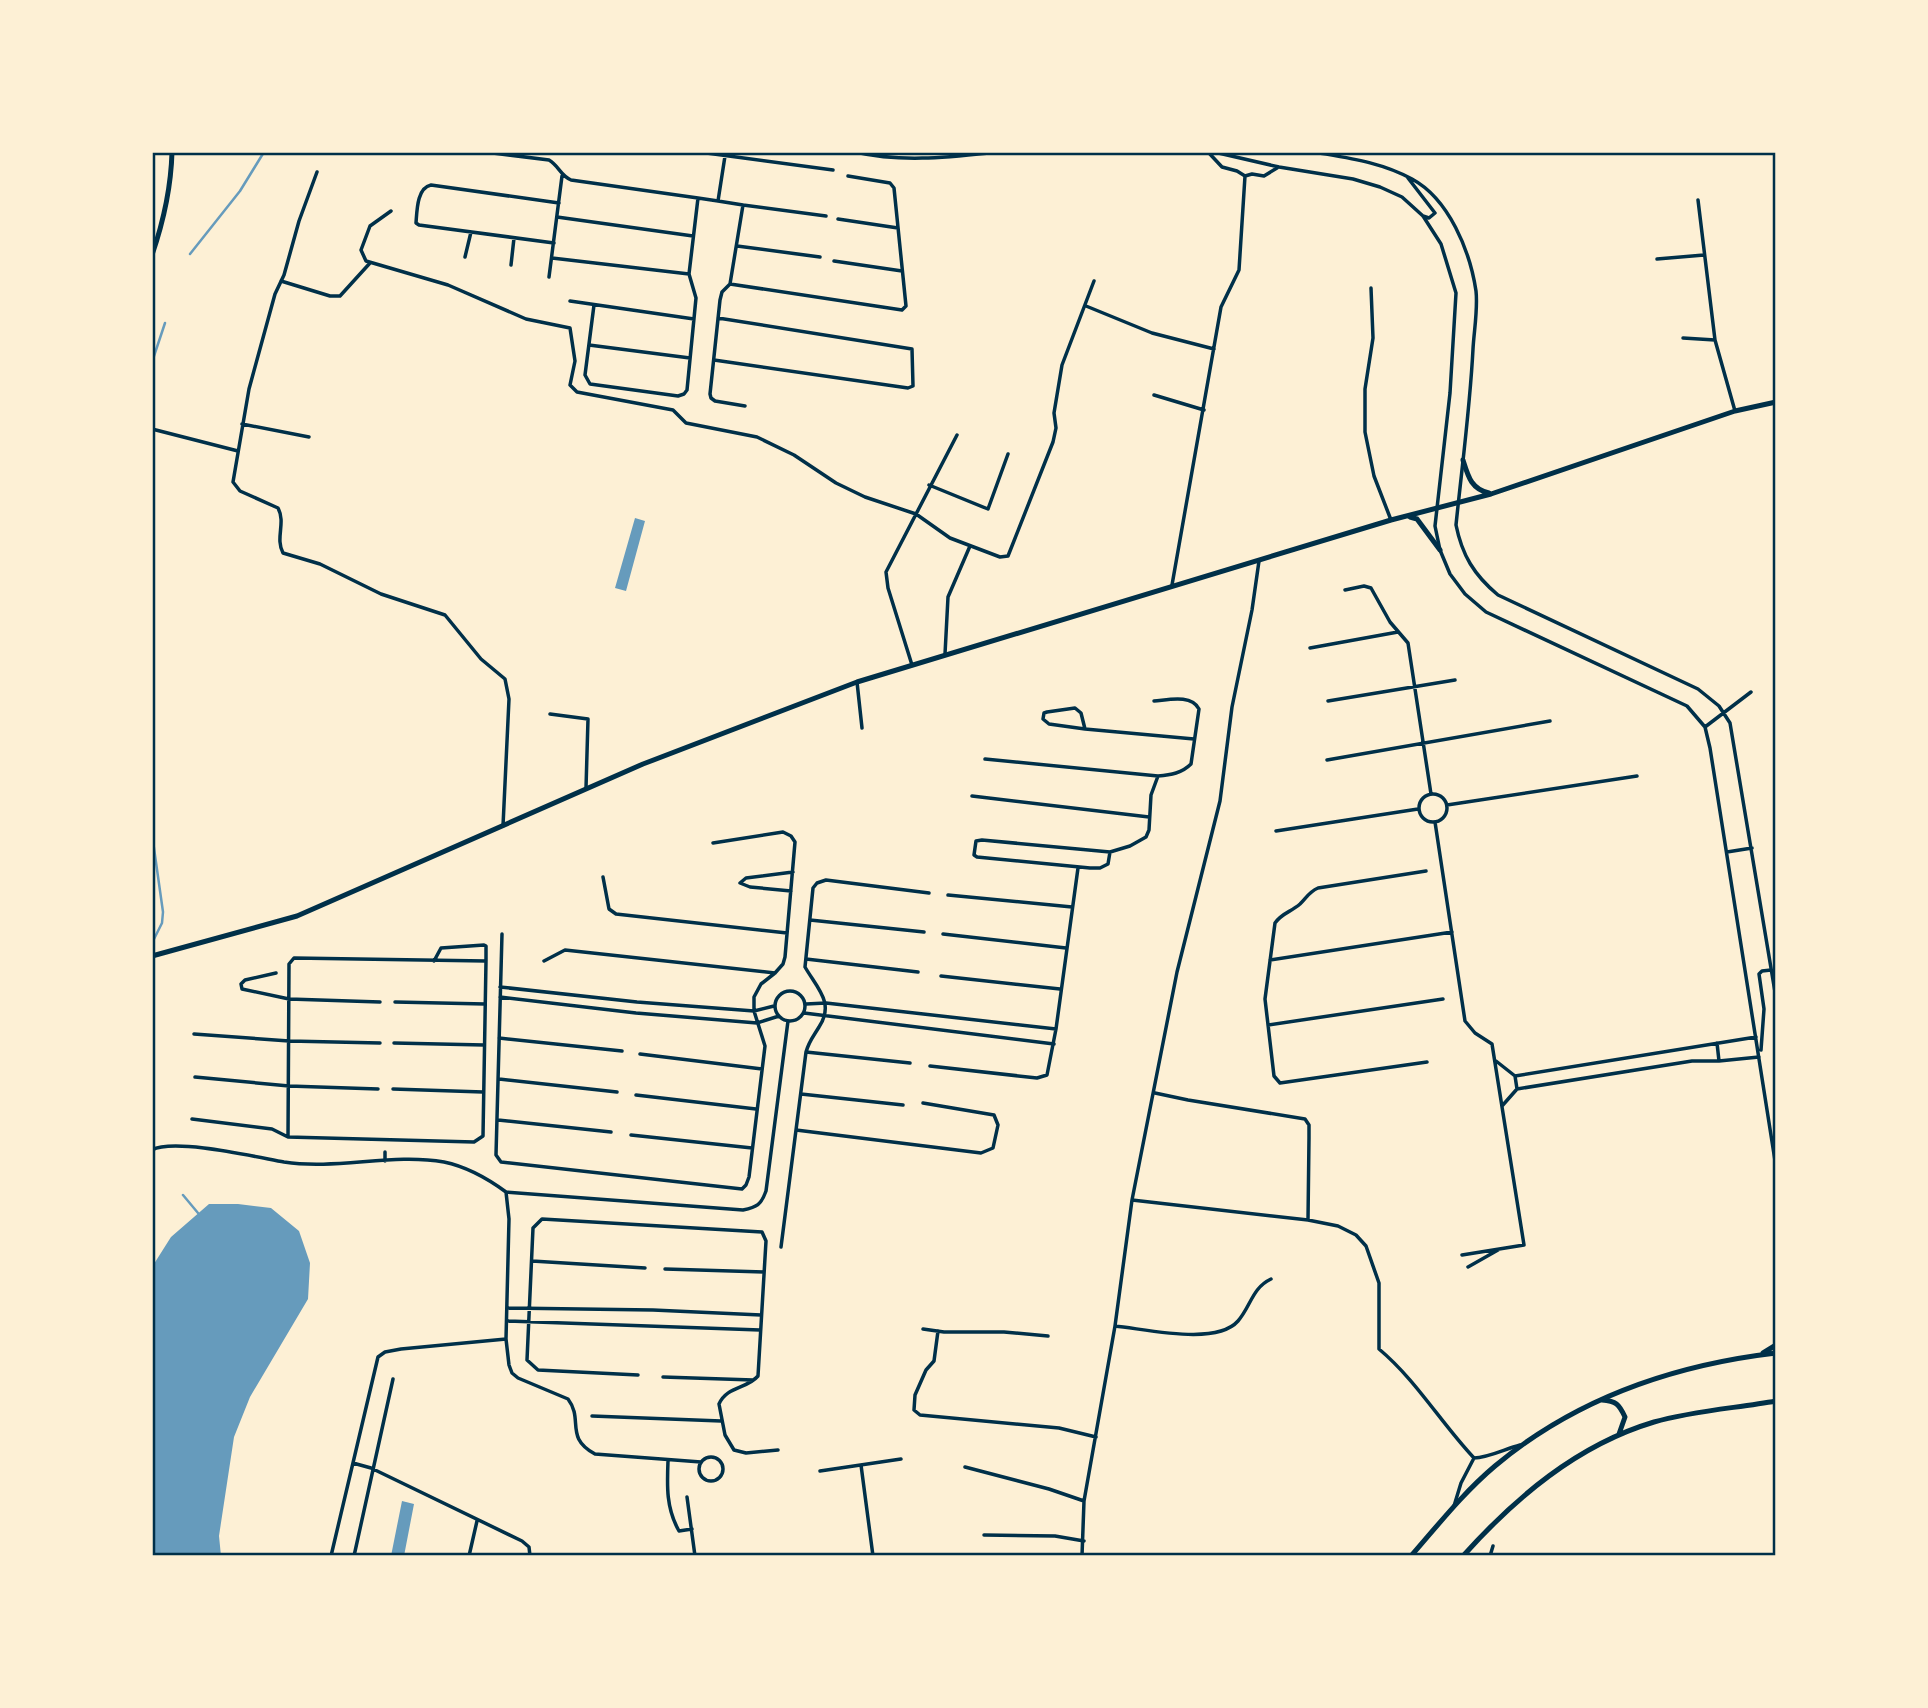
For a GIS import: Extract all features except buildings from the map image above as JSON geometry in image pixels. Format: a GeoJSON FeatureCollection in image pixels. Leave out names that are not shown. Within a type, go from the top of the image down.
{"type":"FeatureCollection","features":[{"type":"Feature","properties":{"kind":"street"},"geometry":{"type":"LineString","coordinates":[[152,255],[171,188],[172,152]]}},
{"type":"Feature","properties":{"kind":"street"},"geometry":{"type":"LineString","coordinates":[[485,152],[550,160],[562,176],[571,180],[826,216]]}},
{"type":"Feature","properties":{"kind":"street"},"geometry":{"type":"LineString","coordinates":[[699,152],[833,170]]}},
{"type":"Feature","properties":{"kind":"street"},"geometry":{"type":"LineString","coordinates":[[855,152],[876,157],[914,159],[998,152]]}},
{"type":"Feature","properties":{"kind":"street"},"geometry":{"type":"LineString","coordinates":[[1208,152],[1222,167],[1245,176],[1264,176],[1279,167]]}},
{"type":"Feature","properties":{"kind":"street"},"geometry":{"type":"LineString","coordinates":[[1214,152],[1279,167],[1353,179],[1380,187],[1402,197],[1423,216],[1441,244],[1456,293],[1450,393],[1435,526],[1440,550],[1450,574],[1465,594],[1486,612],[1687,706],[1705,727],[1776,1167]]}},
{"type":"Feature","properties":{"kind":"street"},"geometry":{"type":"LineString","coordinates":[[1314,152],[1358,159],[1407,176],[1439,202],[1460,235],[1476,293],[1471,394],[1456,525],[1464,554],[1480,580],[1498,594],[1698,689],[1730,723],[1776,998]]}},
{"type":"Feature","properties":{"kind":"street"},"geometry":{"type":"LineString","coordinates":[[718,201],[726,154]]}},
{"type":"Feature","properties":{"kind":"street"},"geometry":{"type":"LineString","coordinates":[[317,172],[275,294],[249,389],[234,485],[240,491],[278,508],[282,522],[279,547],[283,552],[320,564],[381,594],[445,615],[481,659],[505,679],[509,692],[503,826]]}},
{"type":"Feature","properties":{"kind":"street"},"geometry":{"type":"LineString","coordinates":[[550,276],[562,176]]}},
{"type":"Feature","properties":{"kind":"street"},"geometry":{"type":"LineString","coordinates":[[730,284],[902,310],[906,306],[894,188],[890,183],[848,176]]}},
{"type":"Feature","properties":{"kind":"street"},"geometry":{"type":"LineString","coordinates":[[1172,587],[1223,300],[1239,270],[1245,176]]}},
{"type":"Feature","properties":{"kind":"street"},"geometry":{"type":"LineString","coordinates":[[1407,176],[1435,213],[1429,218],[1423,216]]}},
{"type":"Feature","properties":{"kind":"street"},"geometry":{"type":"LineString","coordinates":[[554,243],[416,223],[421,190],[431,185],[559,203]]}},
{"type":"Feature","properties":{"kind":"street"},"geometry":{"type":"LineString","coordinates":[[594,305],[585,375],[590,384],[678,396],[684,394],[687,390],[696,298],[689,274],[698,198]]}},
{"type":"Feature","properties":{"kind":"street"},"geometry":{"type":"LineString","coordinates":[[1698,200],[1715,340],[1735,411]]}},
{"type":"Feature","properties":{"kind":"street"},"geometry":{"type":"LineString","coordinates":[[743,205],[730,284],[722,292],[711,398],[745,406]]}},
{"type":"Feature","properties":{"kind":"street"},"geometry":{"type":"LineString","coordinates":[[391,211],[376,220],[366,236],[361,254],[366,261],[448,285],[526,319],[570,328],[575,361],[570,385],[577,392],[673,410],[686,423],[757,436],[794,455],[836,483],[865,497],[916,514],[950,538],[1000,558],[1008,556],[1053,442],[1056,428],[1054,413],[1062,365],[1094,281]]}},
{"type":"Feature","properties":{"kind":"street"},"geometry":{"type":"LineString","coordinates":[[557,217],[693,236]]}},
{"type":"Feature","properties":{"kind":"street"},"geometry":{"type":"LineString","coordinates":[[838,219],[898,228]]}},
{"type":"Feature","properties":{"kind":"street"},"geometry":{"type":"LineString","coordinates":[[465,257],[471,232]]}},
{"type":"Feature","properties":{"kind":"street"},"geometry":{"type":"LineString","coordinates":[[511,265],[514,238]]}},
{"type":"Feature","properties":{"kind":"street"},"geometry":{"type":"LineString","coordinates":[[737,246],[820,257]]}},
{"type":"Feature","properties":{"kind":"street"},"geometry":{"type":"LineString","coordinates":[[1657,259],[1704,255]]}},
{"type":"Feature","properties":{"kind":"street"},"geometry":{"type":"LineString","coordinates":[[552,258],[689,274]]}},
{"type":"Feature","properties":{"kind":"street"},"geometry":{"type":"LineString","coordinates":[[834,261],[902,271]]}},
{"type":"Feature","properties":{"kind":"street"},"geometry":{"type":"LineString","coordinates":[[281,281],[330,296],[340,296],[370,263]]}},
{"type":"Feature","properties":{"kind":"street"},"geometry":{"type":"LineString","coordinates":[[1371,288],[1373,338],[1364,388],[1365,432],[1374,476],[1391,520]]}},
{"type":"Feature","properties":{"kind":"street"},"geometry":{"type":"LineString","coordinates":[[570,301],[694,319]]}},
{"type":"Feature","properties":{"kind":"street"},"geometry":{"type":"LineString","coordinates":[[1086,306],[1152,333],[1214,349]]}},
{"type":"Feature","properties":{"kind":"street"},"geometry":{"type":"LineString","coordinates":[[714,360],[908,388],[912,386],[914,376],[912,349],[718,318]]}},
{"type":"Feature","properties":{"kind":"street"},"geometry":{"type":"LineString","coordinates":[[1683,338],[1715,340]]}},
{"type":"Feature","properties":{"kind":"street"},"geometry":{"type":"LineString","coordinates":[[589,345],[690,358]]}},
{"type":"Feature","properties":{"kind":"street"},"geometry":{"type":"LineString","coordinates":[[1154,396],[1204,410]]}},
{"type":"Feature","properties":{"kind":"street"},"geometry":{"type":"LineString","coordinates":[[152,956],[297,916],[643,764],[857,682],[1391,520],[1492,494],[1735,411],[1776,402]]}},
{"type":"Feature","properties":{"kind":"street"},"geometry":{"type":"LineString","coordinates":[[242,424],[309,437]]}},
{"type":"Feature","properties":{"kind":"street"},"geometry":{"type":"LineString","coordinates":[[152,429],[238,451]]}},
{"type":"Feature","properties":{"kind":"street"},"geometry":{"type":"LineString","coordinates":[[912,665],[886,572],[957,435]]}},
{"type":"Feature","properties":{"kind":"street"},"geometry":{"type":"LineString","coordinates":[[929,485],[988,509],[1008,454]]}},
{"type":"Feature","properties":{"kind":"street"},"geometry":{"type":"LineString","coordinates":[[1463,460],[1473,485],[1480,491],[1492,494]]}},
{"type":"Feature","properties":{"kind":"street"},"geometry":{"type":"LineString","coordinates":[[1408,516],[1417,519],[1440,550]]}},
{"type":"Feature","properties":{"kind":"street"},"geometry":{"type":"LineString","coordinates":[[945,654],[948,597],[970,546]]}},
{"type":"Feature","properties":{"kind":"street"},"geometry":{"type":"LineString","coordinates":[[1082,1556],[1084,1501],[1115,1326],[1132,1200],[1177,972],[1220,801],[1232,707],[1259,561]]}},
{"type":"Feature","properties":{"kind":"street"},"geometry":{"type":"LineString","coordinates":[[1345,590],[1364,586],[1371,589],[1408,643],[1431,794]]}},
{"type":"Feature","properties":{"kind":"street"},"geometry":{"type":"LineString","coordinates":[[1310,648],[1399,632]]}},
{"type":"Feature","properties":{"kind":"street"},"geometry":{"type":"LineString","coordinates":[[1328,701],[1455,680]]}},
{"type":"Feature","properties":{"kind":"street"},"geometry":{"type":"LineString","coordinates":[[857,682],[862,728]]}},
{"type":"Feature","properties":{"kind":"street"},"geometry":{"type":"LineString","coordinates":[[1705,727],[1751,692]]}},
{"type":"Feature","properties":{"kind":"street"},"geometry":{"type":"LineString","coordinates":[[985,759],[1158,776],[1173,775],[1189,766],[1199,709],[1195,702],[1186,699],[1154,701]]}},
{"type":"Feature","properties":{"kind":"street"},"geometry":{"type":"LineString","coordinates":[[1085,729],[1081,713],[1075,708],[1044,713],[1043,719],[1049,724],[1085,729],[1195,739]]}},
{"type":"Feature","properties":{"kind":"street"},"geometry":{"type":"LineString","coordinates":[[551,714],[588,719],[586,790]]}},
{"type":"Feature","properties":{"kind":"street"},"geometry":{"type":"LineString","coordinates":[[1327,760],[1549,721]]}},
{"type":"Feature","properties":{"kind":"street"},"geometry":{"type":"LineString","coordinates":[[1110,852],[1105,866],[1078,867],[974,855],[975,844],[982,840],[1110,852],[1130,846],[1146,837],[1149,830],[1151,795],[1158,776]]}},
{"type":"Feature","properties":{"kind":"street"},"geometry":{"type":"LineString","coordinates":[[1447,805],[1637,776]]}},
{"type":"Feature","properties":{"kind":"street"},"geometry":{"type":"LineString","coordinates":[[1431,794],[1438,795],[1447,805],[1442,819],[1435,822],[1427,822],[1418,809],[1419,802],[1431,794]]}},
{"type":"Feature","properties":{"kind":"street"},"geometry":{"type":"LineString","coordinates":[[972,796],[1149,817]]}},
{"type":"Feature","properties":{"kind":"street"},"geometry":{"type":"LineString","coordinates":[[1276,831],[1418,809]]}},
{"type":"Feature","properties":{"kind":"street"},"geometry":{"type":"LineString","coordinates":[[1435,822],[1465,1021],[1475,1033],[1492,1044],[1524,1245],[1462,1255]]}},
{"type":"Feature","properties":{"kind":"street"},"geometry":{"type":"LineString","coordinates":[[502,934],[496,1155],[501,1162],[738,1190],[744,1187],[749,1177],[765,1046],[754,1011],[757,990],[783,964],[795,842],[787,833],[713,842]]}},
{"type":"Feature","properties":{"kind":"street"},"geometry":{"type":"LineString","coordinates":[[1727,852],[1752,848]]}},
{"type":"Feature","properties":{"kind":"street"},"geometry":{"type":"LineString","coordinates":[[930,1066],[1043,1078],[1050,1071],[1078,867]]}},
{"type":"Feature","properties":{"kind":"street"},"geometry":{"type":"LineString","coordinates":[[1426,871],[1318,888],[1308,892],[1300,904],[1280,916],[1275,923],[1265,999],[1274,1076],[1280,1083],[1427,1062]]}},
{"type":"Feature","properties":{"kind":"street"},"geometry":{"type":"LineString","coordinates":[[791,891],[750,887],[740,883],[746,878],[793,872]]}},
{"type":"Feature","properties":{"kind":"street"},"geometry":{"type":"LineString","coordinates":[[603,877],[609,909],[616,914],[787,933]]}},
{"type":"Feature","properties":{"kind":"street"},"geometry":{"type":"LineString","coordinates":[[781,1247],[806,1052],[809,1041],[826,1015],[826,1003],[820,988],[805,967],[813,888],[822,881],[929,893]]}},
{"type":"Feature","properties":{"kind":"street"},"geometry":{"type":"LineString","coordinates":[[948,895],[1072,907]]}},
{"type":"Feature","properties":{"kind":"street"},"geometry":{"type":"LineString","coordinates":[[810,920],[924,932]]}},
{"type":"Feature","properties":{"kind":"street"},"geometry":{"type":"LineString","coordinates":[[1270,960],[1452,932]]}},
{"type":"Feature","properties":{"kind":"street"},"geometry":{"type":"LineString","coordinates":[[943,934],[1066,948]]}},
{"type":"Feature","properties":{"kind":"street"},"geometry":{"type":"LineString","coordinates":[[192,1119],[272,1129],[288,1137],[386,1142],[478,1141],[483,1136],[485,945],[440,948],[434,961]]}},
{"type":"Feature","properties":{"kind":"street"},"geometry":{"type":"LineString","coordinates":[[544,961],[565,950],[775,974]]}},
{"type":"Feature","properties":{"kind":"street"},"geometry":{"type":"LineString","coordinates":[[288,1137],[289,964],[294,958],[486,961]]}},
{"type":"Feature","properties":{"kind":"street"},"geometry":{"type":"LineString","coordinates":[[805,959],[918,972]]}},
{"type":"Feature","properties":{"kind":"street"},"geometry":{"type":"LineString","coordinates":[[1760,1056],[1764,1009],[1759,974],[1771,970]]}},
{"type":"Feature","properties":{"kind":"street"},"geometry":{"type":"LineString","coordinates":[[276,974],[245,980],[242,989],[289,999],[380,1002]]}},
{"type":"Feature","properties":{"kind":"street"},"geometry":{"type":"LineString","coordinates":[[941,976],[1061,989]]}},
{"type":"Feature","properties":{"kind":"street"},"geometry":{"type":"LineString","coordinates":[[500,987],[754,1011],[774,1006]]}},
{"type":"Feature","properties":{"kind":"street"},"geometry":{"type":"LineString","coordinates":[[793,990],[802,995],[806,1004],[804,1013],[797,1019],[788,1021],[779,1016],[774,1006],[777,997],[784,991],[793,990]]}},
{"type":"Feature","properties":{"kind":"street"},"geometry":{"type":"LineString","coordinates":[[500,997],[636,1013],[757,1023],[779,1016]]}},
{"type":"Feature","properties":{"kind":"street"},"geometry":{"type":"LineString","coordinates":[[1268,1025],[1443,999]]}},
{"type":"Feature","properties":{"kind":"street"},"geometry":{"type":"LineString","coordinates":[[395,1002],[485,1004]]}},
{"type":"Feature","properties":{"kind":"street"},"geometry":{"type":"LineString","coordinates":[[806,1004],[826,1003],[1056,1030]]}},
{"type":"Feature","properties":{"kind":"street"},"geometry":{"type":"LineString","coordinates":[[804,1013],[1054,1044]]}},
{"type":"Feature","properties":{"kind":"street"},"geometry":{"type":"LineString","coordinates":[[152,1150],[180,1145],[308,1164],[443,1162],[471,1170],[506,1192],[743,1210],[762,1203],[766,1191],[788,1021]]}},
{"type":"Feature","properties":{"kind":"street"},"geometry":{"type":"LineString","coordinates":[[194,1034],[289,1041],[380,1043]]}},
{"type":"Feature","properties":{"kind":"street"},"geometry":{"type":"LineString","coordinates":[[1515,1076],[1757,1037]]}},
{"type":"Feature","properties":{"kind":"street"},"geometry":{"type":"LineString","coordinates":[[499,1038],[622,1051]]}},
{"type":"Feature","properties":{"kind":"street"},"geometry":{"type":"LineString","coordinates":[[1717,1042],[1719,1061]]}},
{"type":"Feature","properties":{"kind":"street"},"geometry":{"type":"LineString","coordinates":[[394,1043],[484,1045]]}},
{"type":"Feature","properties":{"kind":"street"},"geometry":{"type":"LineString","coordinates":[[806,1052],[910,1063]]}},
{"type":"Feature","properties":{"kind":"street"},"geometry":{"type":"LineString","coordinates":[[640,1054],[762,1069]]}},
{"type":"Feature","properties":{"kind":"street"},"geometry":{"type":"LineString","coordinates":[[1502,1106],[1517,1089],[1692,1061],[1760,1056]]}},
{"type":"Feature","properties":{"kind":"street"},"geometry":{"type":"LineString","coordinates":[[1494,1059],[1515,1076],[1517,1089]]}},
{"type":"Feature","properties":{"kind":"street"},"geometry":{"type":"LineString","coordinates":[[195,1077],[289,1086],[378,1089]]}},
{"type":"Feature","properties":{"kind":"street"},"geometry":{"type":"LineString","coordinates":[[499,1079],[617,1092]]}},
{"type":"Feature","properties":{"kind":"street"},"geometry":{"type":"LineString","coordinates":[[393,1089],[483,1092]]}},
{"type":"Feature","properties":{"kind":"street"},"geometry":{"type":"LineString","coordinates":[[1155,1093],[1305,1119],[1309,1125],[1310,1138],[1308,1220]]}},
{"type":"Feature","properties":{"kind":"street"},"geometry":{"type":"LineString","coordinates":[[801,1094],[903,1105]]}},
{"type":"Feature","properties":{"kind":"street"},"geometry":{"type":"LineString","coordinates":[[636,1095],[757,1109]]}},
{"type":"Feature","properties":{"kind":"street"},"geometry":{"type":"LineString","coordinates":[[796,1130],[981,1153],[993,1148],[998,1125],[990,1112],[923,1103]]}},
{"type":"Feature","properties":{"kind":"street"},"geometry":{"type":"LineString","coordinates":[[498,1120],[611,1132]]}},
{"type":"Feature","properties":{"kind":"street"},"geometry":{"type":"LineString","coordinates":[[631,1135],[752,1148]]}},
{"type":"Feature","properties":{"kind":"street"},"geometry":{"type":"LineString","coordinates":[[385,1152],[385,1161]]}},
{"type":"Feature","properties":{"kind":"street"},"geometry":{"type":"LineString","coordinates":[[506,1192],[509,1219],[506,1339],[512,1373],[568,1399],[572,1404],[575,1433],[583,1447],[595,1454],[701,1462],[708,1457],[715,1457],[721,1461],[724,1469],[722,1476],[715,1481],[707,1481],[700,1476],[698,1468],[701,1462]]}},
{"type":"Feature","properties":{"kind":"street"},"geometry":{"type":"LineString","coordinates":[[1132,1200],[1308,1220],[1338,1226],[1356,1235],[1366,1246],[1379,1283],[1379,1349],[1402,1368],[1474,1458],[1485,1458],[1498,1450],[1523,1444]]}},
{"type":"Feature","properties":{"kind":"street"},"geometry":{"type":"LineString","coordinates":[[638,1375],[538,1370],[531,1366],[526,1351],[533,1228],[542,1219],[758,1230],[764,1234],[766,1241],[760,1371],[755,1380],[727,1392],[719,1404],[728,1444],[734,1450],[746,1453],[778,1450]]}},
{"type":"Feature","properties":{"kind":"street"},"geometry":{"type":"LineString","coordinates":[[1468,1267],[1500,1249]]}},
{"type":"Feature","properties":{"kind":"street"},"geometry":{"type":"LineString","coordinates":[[532,1261],[645,1268]]}},
{"type":"Feature","properties":{"kind":"street"},"geometry":{"type":"LineString","coordinates":[[665,1269],[764,1272]]}},
{"type":"Feature","properties":{"kind":"street"},"geometry":{"type":"LineString","coordinates":[[1115,1326],[1195,1335],[1216,1333],[1230,1328],[1239,1320],[1255,1291],[1262,1283],[1271,1279]]}},
{"type":"Feature","properties":{"kind":"street"},"geometry":{"type":"LineString","coordinates":[[508,1308],[761,1315]]}},
{"type":"Feature","properties":{"kind":"street"},"geometry":{"type":"LineString","coordinates":[[507,1321],[760,1330]]}},
{"type":"Feature","properties":{"kind":"street"},"geometry":{"type":"LineString","coordinates":[[923,1329],[1048,1336]]}},
{"type":"Feature","properties":{"kind":"street"},"geometry":{"type":"LineString","coordinates":[[938,1331],[934,1361],[926,1370],[915,1395],[914,1410],[920,1415],[1059,1428],[1096,1437]]}},
{"type":"Feature","properties":{"kind":"street"},"geometry":{"type":"LineString","coordinates":[[331,1556],[378,1357],[385,1352],[401,1349],[506,1339]]}},
{"type":"Feature","properties":{"kind":"street"},"geometry":{"type":"LineString","coordinates":[[1760,1355],[1776,1345]]}},
{"type":"Feature","properties":{"kind":"street"},"geometry":{"type":"LineString","coordinates":[[1411,1556],[1486,1475],[1523,1444],[1598,1400],[1646,1381],[1776,1353]]}},
{"type":"Feature","properties":{"kind":"street"},"geometry":{"type":"LineString","coordinates":[[663,1377],[755,1380]]}},
{"type":"Feature","properties":{"kind":"street"},"geometry":{"type":"LineString","coordinates":[[354,1556],[393,1379]]}},
{"type":"Feature","properties":{"kind":"street"},"geometry":{"type":"LineString","coordinates":[[1598,1400],[1615,1401],[1620,1406],[1625,1417],[1619,1434]]}},
{"type":"Feature","properties":{"kind":"street"},"geometry":{"type":"LineString","coordinates":[[1466,1556],[1488,1528],[1545,1478],[1619,1434],[1656,1422],[1776,1401]]}},
{"type":"Feature","properties":{"kind":"street"},"geometry":{"type":"LineString","coordinates":[[592,1416],[721,1421]]}},
{"type":"Feature","properties":{"kind":"street"},"geometry":{"type":"LineString","coordinates":[[1453,1508],[1461,1483],[1474,1458]]}},
{"type":"Feature","properties":{"kind":"street"},"geometry":{"type":"LineString","coordinates":[[820,1471],[901,1459]]}},
{"type":"Feature","properties":{"kind":"street"},"geometry":{"type":"LineString","coordinates":[[668,1461],[667,1490],[671,1518],[679,1531],[692,1530]]}},
{"type":"Feature","properties":{"kind":"street"},"geometry":{"type":"LineString","coordinates":[[353,1463],[372,1468],[526,1544],[530,1556]]}},
{"type":"Feature","properties":{"kind":"street"},"geometry":{"type":"LineString","coordinates":[[861,1465],[873,1556]]}},
{"type":"Feature","properties":{"kind":"street"},"geometry":{"type":"LineString","coordinates":[[965,1467],[1084,1501]]}},
{"type":"Feature","properties":{"kind":"street"},"geometry":{"type":"LineString","coordinates":[[687,1497],[695,1556]]}},
{"type":"Feature","properties":{"kind":"street"},"geometry":{"type":"LineString","coordinates":[[469,1556],[477,1521]]}},
{"type":"Feature","properties":{"kind":"street"},"geometry":{"type":"LineString","coordinates":[[984,1535],[1055,1536],[1084,1541]]}},
{"type":"Feature","properties":{"kind":"street"},"geometry":{"type":"LineString","coordinates":[[1490,1556],[1493,1546]]}},
{"type":"Feature","properties":{"kind":"water"},"geometry":{"type":"Polygon","coordinates":[[[635,518],[645,521],[626,591],[615,588],[635,518]]]}},
{"type":"Feature","properties":{"kind":"water"},"geometry":{"type":"Polygon","coordinates":[[[209,1204],[271,1208],[299,1231],[310,1263],[308,1299],[250,1397],[234,1437],[219,1536],[221,1556],[152,1556],[152,1267],[171,1237],[209,1204]]]}},
{"type":"Feature","properties":{"kind":"water"},"geometry":{"type":"Polygon","coordinates":[[[402,1501],[414,1504],[404,1556],[391,1556],[402,1501]]]}},
{"type":"Feature","properties":{"kind":"waterway"},"geometry":{"type":"LineString","coordinates":[[190,254],[240,191],[264,152]]}},
{"type":"Feature","properties":{"kind":"waterway"},"geometry":{"type":"LineString","coordinates":[[152,362],[165,323]]}},
{"type":"Feature","properties":{"kind":"waterway"},"geometry":{"type":"LineString","coordinates":[[152,834],[163,912],[162,923],[154,939]]}},
{"type":"Feature","properties":{"kind":"waterway"},"geometry":{"type":"LineString","coordinates":[[183,1195],[198,1213]]}}]}
